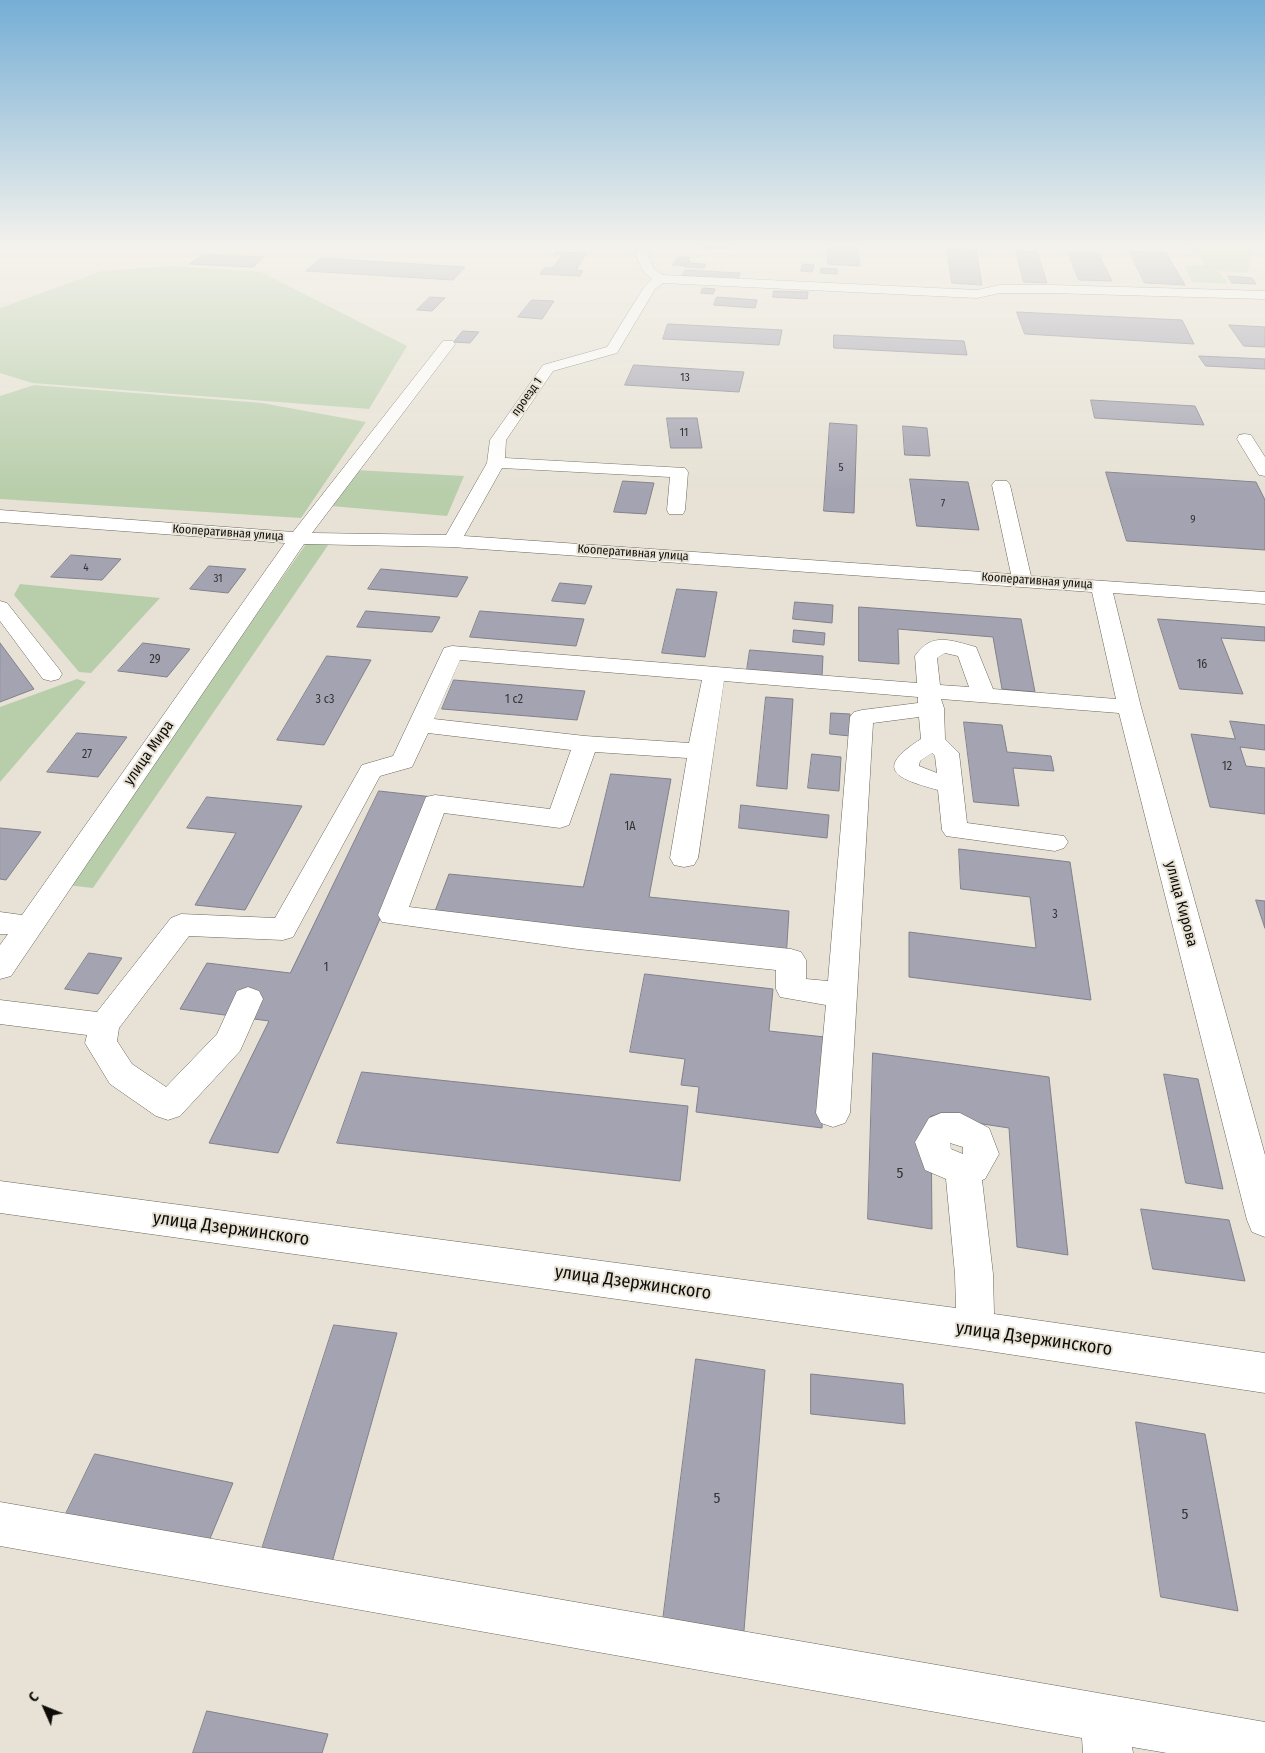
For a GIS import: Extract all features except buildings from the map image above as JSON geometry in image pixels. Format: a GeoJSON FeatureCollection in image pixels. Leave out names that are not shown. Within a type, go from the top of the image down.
{"type":"FeatureCollection","features":[{"type":"Feature","properties":{"kind":"street","name":"проезд 1"},"geometry":{"type":"LineString","coordinates":[[452,541],[496,463],[498,440],[548,368],[612,350],[626,327]]}},
{"type":"Feature","properties":{"kind":"street","name":"улица Мира"},"geometry":{"type":"LineString","coordinates":[[0,968],[298,538],[448,344]]}},
{"type":"Feature","properties":{"kind":"street"},"geometry":{"type":"LineString","coordinates":[[1245,439],[1265,471]]}},
{"type":"Feature","properties":{"kind":"street"},"geometry":{"type":"LineString","coordinates":[[496,463],[679,472],[676,510]]}},
{"type":"Feature","properties":{"kind":"street"},"geometry":{"type":"LineString","coordinates":[[1001,486],[1022,580]]}},
{"type":"Feature","properties":{"kind":"street","name":"Кооперативная улица"},"geometry":{"type":"LineString","coordinates":[[0,516],[298,538],[452,541],[1265,598]]}},
{"type":"Feature","properties":{"kind":"street","name":"улица Кирова"},"geometry":{"type":"LineString","coordinates":[[1101,586],[1129,707],[1265,1220]]}},
{"type":"Feature","properties":{"kind":"street"},"geometry":{"type":"LineString","coordinates":[[0,607],[51,674]]}},
{"type":"Feature","properties":{"kind":"street"},"geometry":{"type":"LineString","coordinates":[[984,696],[968,652],[941,646],[926,656],[934,742],[946,753],[955,830],[1055,842]]}},
{"type":"Feature","properties":{"kind":"street"},"geometry":{"type":"LineString","coordinates":[[248,999],[229,1042],[168,1106],[121,1074],[101,1042],[104,1025],[181,925],[283,929],[371,771],[403,761],[412,737],[420,725],[452,653],[714,674],[931,700]]}},
{"type":"Feature","properties":{"kind":"street"},"geometry":{"type":"LineString","coordinates":[[684,858],[714,674]]}},
{"type":"Feature","properties":{"kind":"street"},"geometry":{"type":"LineString","coordinates":[[834,1113],[862,717],[931,700],[984,696],[1129,707]]}},
{"type":"Feature","properties":{"kind":"street"},"geometry":{"type":"LineString","coordinates":[[420,725],[585,744],[700,751]]}},
{"type":"Feature","properties":{"kind":"street"},"geometry":{"type":"LineString","coordinates":[[934,742],[911,756],[906,762],[907,770],[920,777],[950,785]]}},
{"type":"Feature","properties":{"kind":"street"},"geometry":{"type":"LineString","coordinates":[[585,744],[560,819],[435,803],[392,915],[578,938],[791,960],[790,989],[843,995]]}},
{"type":"Feature","properties":{"kind":"street"},"geometry":{"type":"LineString","coordinates":[[0,923],[29,926]]}},
{"type":"Feature","properties":{"kind":"street"},"geometry":{"type":"LineString","coordinates":[[0,1012],[104,1025]]}},
{"type":"Feature","properties":{"kind":"street"},"geometry":{"type":"LineString","coordinates":[[963,1170],[974,1274],[975,1330]]}},
{"type":"Feature","properties":{"kind":"street","name":"улица Дзержинского"},"geometry":{"type":"LineString","coordinates":[[0,1197],[975,1330],[1265,1373]]}},
{"type":"Feature","properties":{"kind":"street"},"geometry":{"type":"LineString","coordinates":[[0,1524],[1106,1736],[1265,1746]]}},
{"type":"Feature","properties":{"kind":"green space"},"geometry":{"type":"Polygon","coordinates":[[[0,327],[369,327],[407,346],[369,409],[32,383],[0,373],[0,327]]]}},
{"type":"Feature","properties":{"kind":"green space"},"geometry":{"type":"Polygon","coordinates":[[[34,385],[262,403],[366,422],[301,518],[0,499],[0,396],[34,385]]]}},
{"type":"Feature","properties":{"kind":"green space"},"geometry":{"type":"Polygon","coordinates":[[[356,470],[464,476],[447,516],[331,506],[356,470]]]}},
{"type":"Feature","properties":{"kind":"green space"},"geometry":{"type":"Polygon","coordinates":[[[311,537],[333,538],[93,888],[66,885],[311,537]]]}},
{"type":"Feature","properties":{"kind":"green space"},"geometry":{"type":"Polygon","coordinates":[[[20,584],[160,598],[91,673],[79,672],[14,595],[20,584]]]}},
{"type":"Feature","properties":{"kind":"green space"},"geometry":{"type":"Polygon","coordinates":[[[77,679],[86,682],[0,782],[0,707],[77,679]]]}}]}
